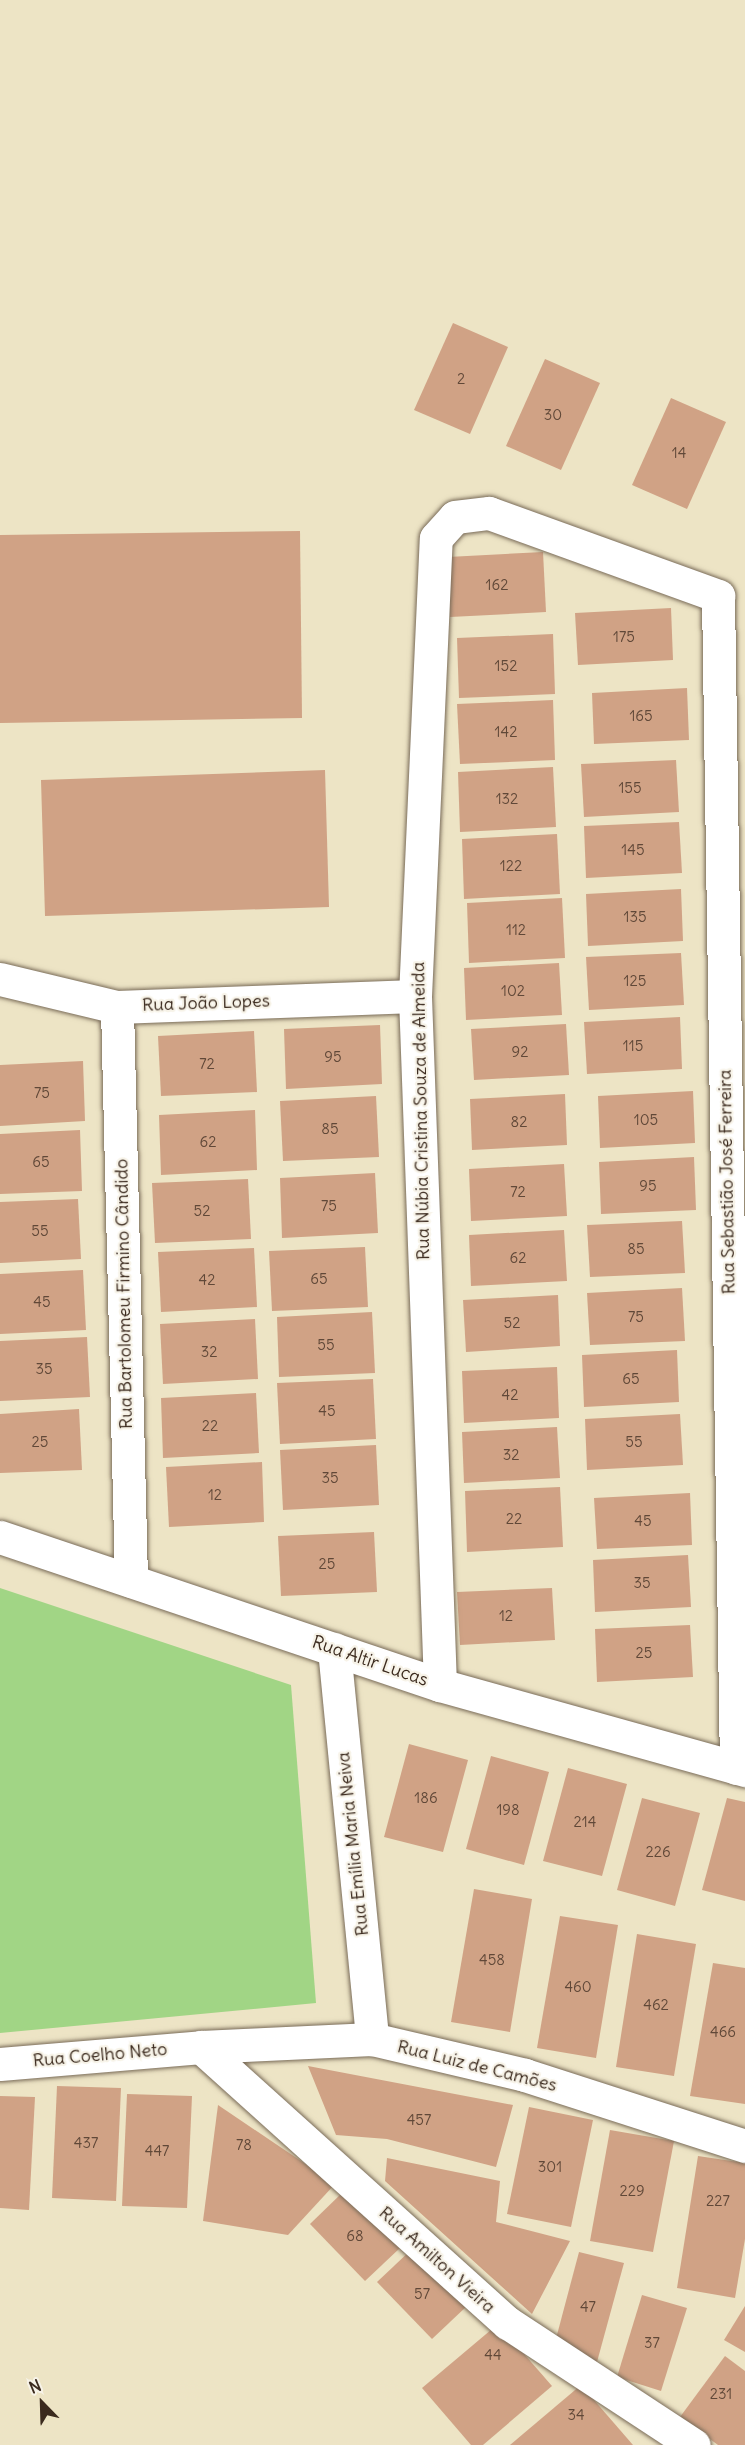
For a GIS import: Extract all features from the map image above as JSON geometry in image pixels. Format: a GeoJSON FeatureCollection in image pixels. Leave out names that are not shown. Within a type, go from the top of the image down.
{"type":"FeatureCollection","features":[{"type":"Feature","properties":{"kind":"street","name":"Rua Núbia Cristina Souza de Almeida"},"geometry":{"type":"LineString","coordinates":[[440,1685],[415,996],[436,538],[455,517],[489,513],[718,596]]}},
{"type":"Feature","properties":{"kind":"street","name":"Rua Sebastião José Ferreira"},"geometry":{"type":"LineString","coordinates":[[718,596],[740,1769]]}},
{"type":"Feature","properties":{"kind":"street","name":"Rua João Lopes"},"geometry":{"type":"LineString","coordinates":[[0,979],[117,1007],[415,996]]}},
{"type":"Feature","properties":{"kind":"street","name":"Rua Bartolomeu Firmino Cândido"},"geometry":{"type":"LineString","coordinates":[[117,1007],[131,1581]]}},
{"type":"Feature","properties":{"kind":"street","name":"Rua Altir Lucas"},"geometry":{"type":"LineString","coordinates":[[0,1537],[440,1685],[740,1769]]}},
{"type":"Feature","properties":{"kind":"street","name":"Rua Emília Maria Neiva"},"geometry":{"type":"LineString","coordinates":[[334,1649],[372,2039]]}},
{"type":"Feature","properties":{"kind":"street","name":"Rua Luiz de Camões"},"geometry":{"type":"LineString","coordinates":[[201,2047],[372,2039],[525,2075],[745,2146]]}},
{"type":"Feature","properties":{"kind":"street","name":"Rua Coelho Neto"},"geometry":{"type":"LineString","coordinates":[[0,2064],[201,2047]]}},
{"type":"Feature","properties":{"kind":"street","name":"Rua Amilton Vieira"},"geometry":{"type":"LineString","coordinates":[[201,2047],[508,2324],[694,2445]]}},
{"type":"Feature","properties":{"kind":"green space"},"geometry":{"type":"Polygon","coordinates":[[[0,1588],[291,1685],[316,2003],[0,2033],[0,1588]]]}},
{"type":"Feature","properties":{"kind":"building"},"geometry":{"type":"Polygon","coordinates":[[[453,323],[508,347],[470,434],[414,410],[453,323]]]}},
{"type":"Feature","properties":{"kind":"building"},"geometry":{"type":"Polygon","coordinates":[[[545,359],[600,383],[561,470],[506,446],[545,359]]]}},
{"type":"Feature","properties":{"kind":"building"},"geometry":{"type":"Polygon","coordinates":[[[671,398],[726,422],[687,509],[632,485],[671,398]]]}},
{"type":"Feature","properties":{"kind":"building"},"geometry":{"type":"Polygon","coordinates":[[[300,531],[302,718],[0,723],[0,535],[300,531]]]}},
{"type":"Feature","properties":{"kind":"building"},"geometry":{"type":"Polygon","coordinates":[[[543,552],[546,612],[450,617],[448,557],[543,552]]]}},
{"type":"Feature","properties":{"kind":"building"},"geometry":{"type":"Polygon","coordinates":[[[671,608],[673,660],[578,665],[575,613],[671,608]]]}},
{"type":"Feature","properties":{"kind":"building"},"geometry":{"type":"Polygon","coordinates":[[[553,634],[555,694],[459,698],[457,638],[553,634]]]}},
{"type":"Feature","properties":{"kind":"building"},"geometry":{"type":"Polygon","coordinates":[[[687,688],[689,740],[594,744],[592,693],[687,688]]]}},
{"type":"Feature","properties":{"kind":"building"},"geometry":{"type":"Polygon","coordinates":[[[553,700],[555,760],[460,764],[457,704],[553,700]]]}},
{"type":"Feature","properties":{"kind":"building"},"geometry":{"type":"Polygon","coordinates":[[[676,760],[679,812],[584,817],[581,764],[676,760]]]}},
{"type":"Feature","properties":{"kind":"building"},"geometry":{"type":"Polygon","coordinates":[[[553,767],[556,827],[460,832],[458,772],[553,767]]]}},
{"type":"Feature","properties":{"kind":"building"},"geometry":{"type":"Polygon","coordinates":[[[325,770],[329,907],[45,916],[41,780],[325,770]]]}},
{"type":"Feature","properties":{"kind":"building"},"geometry":{"type":"Polygon","coordinates":[[[679,822],[682,873],[586,878],[584,826],[679,822]]]}},
{"type":"Feature","properties":{"kind":"building"},"geometry":{"type":"Polygon","coordinates":[[[557,834],[560,894],[464,899],[462,839],[557,834]]]}},
{"type":"Feature","properties":{"kind":"building"},"geometry":{"type":"Polygon","coordinates":[[[681,889],[683,941],[588,946],[586,894],[681,889]]]}},
{"type":"Feature","properties":{"kind":"building"},"geometry":{"type":"Polygon","coordinates":[[[562,898],[565,958],[469,963],[467,903],[562,898]]]}},
{"type":"Feature","properties":{"kind":"building"},"geometry":{"type":"Polygon","coordinates":[[[681,953],[684,1005],[589,1010],[586,957],[681,953]]]}},
{"type":"Feature","properties":{"kind":"building"},"geometry":{"type":"Polygon","coordinates":[[[559,963],[562,1015],[466,1020],[464,968],[559,963]]]}},
{"type":"Feature","properties":{"kind":"building"},"geometry":{"type":"Polygon","coordinates":[[[680,1017],[682,1069],[587,1074],[584,1022],[680,1017]]]}},
{"type":"Feature","properties":{"kind":"building"},"geometry":{"type":"Polygon","coordinates":[[[566,1024],[569,1075],[474,1080],[471,1029],[566,1024]]]}},
{"type":"Feature","properties":{"kind":"building"},"geometry":{"type":"Polygon","coordinates":[[[380,1025],[382,1084],[286,1089],[284,1029],[380,1025]]]}},
{"type":"Feature","properties":{"kind":"building"},"geometry":{"type":"Polygon","coordinates":[[[254,1031],[257,1092],[161,1096],[158,1036],[254,1031]]]}},
{"type":"Feature","properties":{"kind":"building"},"geometry":{"type":"Polygon","coordinates":[[[83,1061],[85,1121],[0,1126],[0,1065],[83,1061]]]}},
{"type":"Feature","properties":{"kind":"building"},"geometry":{"type":"Polygon","coordinates":[[[693,1091],[695,1143],[600,1148],[598,1096],[693,1091]]]}},
{"type":"Feature","properties":{"kind":"building"},"geometry":{"type":"Polygon","coordinates":[[[565,1094],[567,1145],[472,1150],[470,1099],[565,1094]]]}},
{"type":"Feature","properties":{"kind":"building"},"geometry":{"type":"Polygon","coordinates":[[[376,1096],[379,1157],[283,1161],[280,1101],[376,1096]]]}},
{"type":"Feature","properties":{"kind":"building"},"geometry":{"type":"Polygon","coordinates":[[[255,1110],[257,1170],[161,1175],[159,1115],[255,1110]]]}},
{"type":"Feature","properties":{"kind":"building"},"geometry":{"type":"Polygon","coordinates":[[[80,1130],[82,1191],[0,1194],[0,1134],[80,1130]]]}},
{"type":"Feature","properties":{"kind":"building"},"geometry":{"type":"Polygon","coordinates":[[[694,1157],[696,1210],[601,1214],[599,1162],[694,1157]]]}},
{"type":"Feature","properties":{"kind":"building"},"geometry":{"type":"Polygon","coordinates":[[[564,1164],[567,1216],[471,1221],[469,1169],[564,1164]]]}},
{"type":"Feature","properties":{"kind":"building"},"geometry":{"type":"Polygon","coordinates":[[[375,1173],[378,1233],[282,1238],[280,1178],[375,1173]]]}},
{"type":"Feature","properties":{"kind":"building"},"geometry":{"type":"Polygon","coordinates":[[[248,1179],[251,1239],[155,1243],[152,1183],[248,1179]]]}},
{"type":"Feature","properties":{"kind":"building"},"geometry":{"type":"Polygon","coordinates":[[[78,1199],[81,1259],[0,1263],[0,1202],[78,1199]]]}},
{"type":"Feature","properties":{"kind":"building"},"geometry":{"type":"Polygon","coordinates":[[[682,1221],[685,1273],[590,1277],[587,1225],[682,1221]]]}},
{"type":"Feature","properties":{"kind":"building"},"geometry":{"type":"Polygon","coordinates":[[[564,1230],[567,1281],[471,1286],[469,1235],[564,1230]]]}},
{"type":"Feature","properties":{"kind":"building"},"geometry":{"type":"Polygon","coordinates":[[[365,1247],[368,1307],[272,1311],[269,1251],[365,1247]]]}},
{"type":"Feature","properties":{"kind":"building"},"geometry":{"type":"Polygon","coordinates":[[[254,1248],[257,1307],[161,1312],[158,1252],[254,1248]]]}},
{"type":"Feature","properties":{"kind":"building"},"geometry":{"type":"Polygon","coordinates":[[[83,1270],[86,1330],[0,1334],[0,1274],[83,1270]]]}},
{"type":"Feature","properties":{"kind":"building"},"geometry":{"type":"Polygon","coordinates":[[[682,1288],[685,1341],[590,1345],[587,1293],[682,1288]]]}},
{"type":"Feature","properties":{"kind":"building"},"geometry":{"type":"Polygon","coordinates":[[[558,1295],[560,1346],[466,1352],[463,1300],[558,1295]]]}},
{"type":"Feature","properties":{"kind":"building"},"geometry":{"type":"Polygon","coordinates":[[[372,1312],[375,1373],[279,1377],[277,1317],[372,1312]]]}},
{"type":"Feature","properties":{"kind":"building"},"geometry":{"type":"Polygon","coordinates":[[[255,1319],[258,1379],[163,1384],[160,1324],[255,1319]]]}},
{"type":"Feature","properties":{"kind":"building"},"geometry":{"type":"Polygon","coordinates":[[[87,1337],[90,1397],[0,1401],[0,1341],[87,1337]]]}},
{"type":"Feature","properties":{"kind":"building"},"geometry":{"type":"Polygon","coordinates":[[[677,1350],[679,1402],[584,1407],[582,1355],[677,1350]]]}},
{"type":"Feature","properties":{"kind":"building"},"geometry":{"type":"Polygon","coordinates":[[[557,1367],[559,1418],[464,1423],[462,1371],[557,1367]]]}},
{"type":"Feature","properties":{"kind":"building"},"geometry":{"type":"Polygon","coordinates":[[[373,1379],[376,1439],[280,1444],[277,1383],[373,1379]]]}},
{"type":"Feature","properties":{"kind":"building"},"geometry":{"type":"Polygon","coordinates":[[[256,1393],[259,1453],[163,1458],[161,1398],[256,1393]]]}},
{"type":"Feature","properties":{"kind":"building"},"geometry":{"type":"Polygon","coordinates":[[[79,1409],[82,1470],[0,1473],[0,1414],[79,1409]]]}},
{"type":"Feature","properties":{"kind":"building"},"geometry":{"type":"Polygon","coordinates":[[[680,1414],[683,1465],[587,1470],[585,1419],[680,1414]]]}},
{"type":"Feature","properties":{"kind":"building"},"geometry":{"type":"Polygon","coordinates":[[[557,1427],[560,1478],[464,1483],[462,1432],[557,1427]]]}},
{"type":"Feature","properties":{"kind":"building"},"geometry":{"type":"Polygon","coordinates":[[[376,1445],[379,1505],[283,1510],[280,1450],[376,1445]]]}},
{"type":"Feature","properties":{"kind":"building"},"geometry":{"type":"Polygon","coordinates":[[[262,1462],[264,1522],[169,1527],[166,1467],[262,1462]]]}},
{"type":"Feature","properties":{"kind":"building"},"geometry":{"type":"Polygon","coordinates":[[[560,1487],[563,1547],[467,1552],[465,1491],[560,1487]]]}},
{"type":"Feature","properties":{"kind":"building"},"geometry":{"type":"Polygon","coordinates":[[[690,1493],[692,1545],[597,1549],[594,1498],[690,1493]]]}},
{"type":"Feature","properties":{"kind":"building"},"geometry":{"type":"Polygon","coordinates":[[[374,1532],[377,1592],[281,1596],[278,1536],[374,1532]]]}},
{"type":"Feature","properties":{"kind":"building"},"geometry":{"type":"Polygon","coordinates":[[[688,1555],[691,1607],[595,1612],[593,1560],[688,1555]]]}},
{"type":"Feature","properties":{"kind":"building"},"geometry":{"type":"Polygon","coordinates":[[[552,1588],[555,1640],[460,1645],[457,1592],[552,1588]]]}},
{"type":"Feature","properties":{"kind":"building"},"geometry":{"type":"Polygon","coordinates":[[[690,1625],[693,1677],[597,1682],[595,1629],[690,1625]]]}},
{"type":"Feature","properties":{"kind":"building"},"geometry":{"type":"Polygon","coordinates":[[[409,1744],[468,1760],[443,1852],[384,1837],[409,1744]]]}},
{"type":"Feature","properties":{"kind":"building"},"geometry":{"type":"Polygon","coordinates":[[[491,1756],[549,1772],[524,1865],[466,1849],[491,1756]]]}},
{"type":"Feature","properties":{"kind":"building"},"geometry":{"type":"Polygon","coordinates":[[[568,1768],[627,1784],[602,1876],[543,1861],[568,1768]]]}},
{"type":"Feature","properties":{"kind":"building"},"geometry":{"type":"Polygon","coordinates":[[[642,1798],[700,1813],[675,1906],[617,1890],[642,1798]]]}},
{"type":"Feature","properties":{"kind":"building"},"geometry":{"type":"Polygon","coordinates":[[[727,1798],[745,1802],[745,1901],[702,1890],[727,1798]]]}},
{"type":"Feature","properties":{"kind":"building"},"geometry":{"type":"Polygon","coordinates":[[[474,1889],[532,1899],[510,2032],[451,2022],[474,1889]]]}},
{"type":"Feature","properties":{"kind":"building"},"geometry":{"type":"Polygon","coordinates":[[[560,1916],[618,1925],[596,2058],[537,2048],[560,1916]]]}},
{"type":"Feature","properties":{"kind":"building"},"geometry":{"type":"Polygon","coordinates":[[[637,1934],[696,1944],[674,2076],[616,2067],[637,1934]]]}},
{"type":"Feature","properties":{"kind":"building"},"geometry":{"type":"Polygon","coordinates":[[[713,1963],[745,1968],[745,2104],[690,2096],[713,1963]]]}},
{"type":"Feature","properties":{"kind":"building"},"geometry":{"type":"Polygon","coordinates":[[[308,2066],[513,2105],[496,2167],[387,2139],[336,2135],[308,2066]]]}},
{"type":"Feature","properties":{"kind":"building"},"geometry":{"type":"Polygon","coordinates":[[[57,2086],[121,2088],[116,2201],[52,2198],[57,2086]]]}},
{"type":"Feature","properties":{"kind":"building"},"geometry":{"type":"Polygon","coordinates":[[[127,2094],[192,2096],[187,2208],[122,2206],[127,2094]]]}},
{"type":"Feature","properties":{"kind":"building"},"geometry":{"type":"Polygon","coordinates":[[[0,2096],[35,2097],[29,2210],[0,2208],[0,2096]]]}},
{"type":"Feature","properties":{"kind":"building"},"geometry":{"type":"Polygon","coordinates":[[[218,2105],[335,2184],[288,2235],[203,2221],[218,2105]]]}},
{"type":"Feature","properties":{"kind":"building"},"geometry":{"type":"Polygon","coordinates":[[[529,2107],[593,2120],[571,2227],[507,2214],[529,2107]]]}},
{"type":"Feature","properties":{"kind":"building"},"geometry":{"type":"Polygon","coordinates":[[[610,2130],[674,2141],[653,2252],[590,2241],[610,2130]]]}},
{"type":"Feature","properties":{"kind":"building"},"geometry":{"type":"Polygon","coordinates":[[[698,2156],[745,2163],[745,2239],[735,2298],[677,2288],[698,2156]]]}},
{"type":"Feature","properties":{"kind":"building"},"geometry":{"type":"Polygon","coordinates":[[[387,2158],[500,2181],[496,2222],[570,2241],[532,2314],[385,2181],[387,2158]]]}},
{"type":"Feature","properties":{"kind":"building"},"geometry":{"type":"Polygon","coordinates":[[[344,2191],[400,2248],[365,2281],[310,2224],[344,2191]]]}},
{"type":"Feature","properties":{"kind":"building"},"geometry":{"type":"Polygon","coordinates":[[[412,2249],[467,2306],[432,2339],[377,2282],[412,2249]]]}},
{"type":"Feature","properties":{"kind":"building"},"geometry":{"type":"Polygon","coordinates":[[[579,2252],[624,2263],[597,2362],[553,2350],[579,2252]]]}},
{"type":"Feature","properties":{"kind":"building"},"geometry":{"type":"Polygon","coordinates":[[[642,2295],[687,2308],[661,2391],[617,2377],[642,2295]]]}},
{"type":"Feature","properties":{"kind":"building"},"geometry":{"type":"Polygon","coordinates":[[[745,2306],[745,2352],[724,2340],[745,2306]]]}},
{"type":"Feature","properties":{"kind":"building"},"geometry":{"type":"Polygon","coordinates":[[[498,2324],[552,2386],[483,2445],[471,2445],[422,2388],[498,2324]]]}},
{"type":"Feature","properties":{"kind":"building"},"geometry":{"type":"Polygon","coordinates":[[[725,2356],[745,2371],[745,2445],[718,2445],[680,2417],[725,2356]]]}},
{"type":"Feature","properties":{"kind":"building"},"geometry":{"type":"Polygon","coordinates":[[[581,2385],[633,2445],[510,2445],[581,2385]]]}}]}
